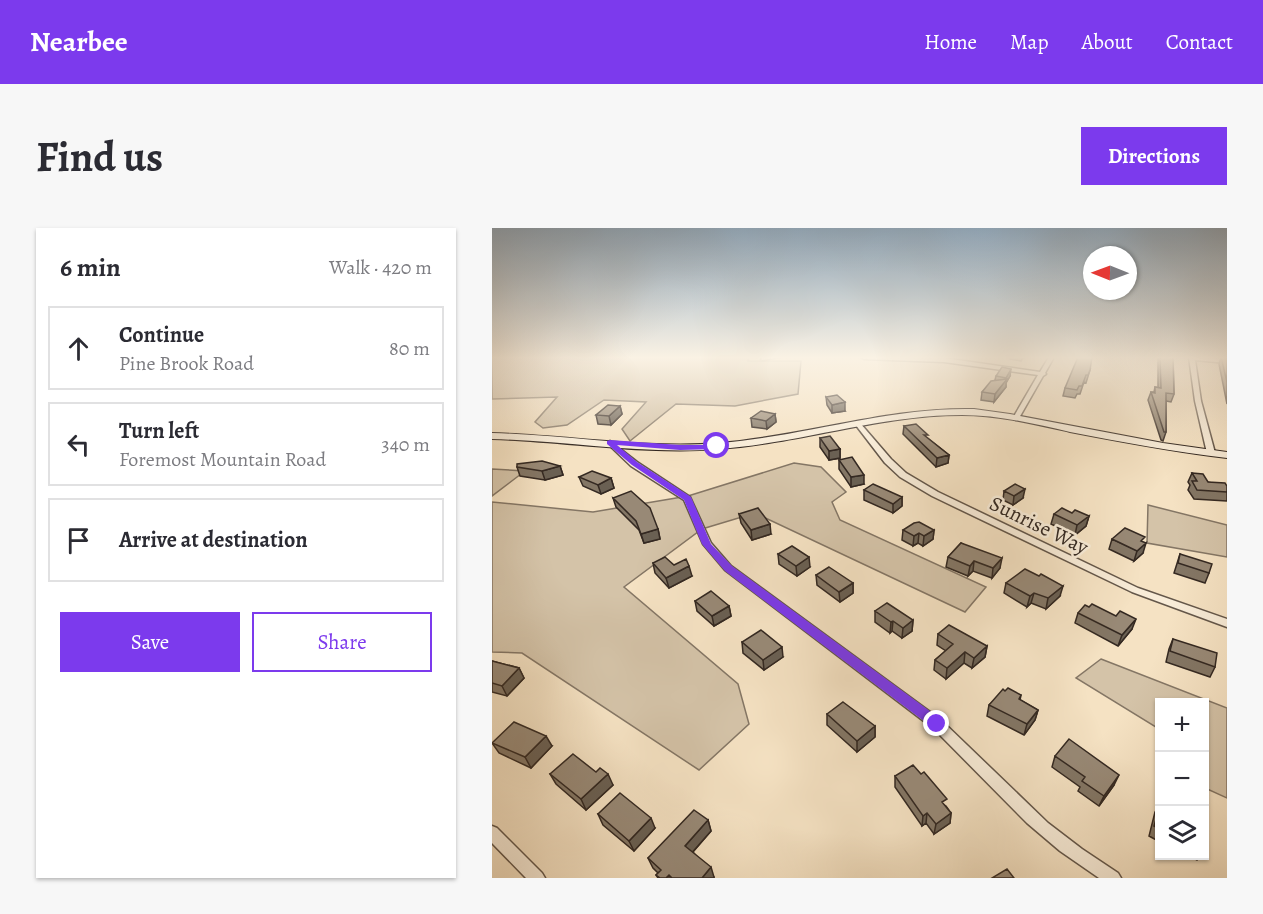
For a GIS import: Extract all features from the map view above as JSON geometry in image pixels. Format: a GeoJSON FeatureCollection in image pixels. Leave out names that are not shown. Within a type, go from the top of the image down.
{"type":"FeatureCollection","features":[{"type":"Feature","properties":{"kind":"street"},"geometry":{"type":"LineString","coordinates":[[1016,418],[1035,387]]}},
{"type":"Feature","properties":{"kind":"street"},"geometry":{"type":"LineString","coordinates":[[1196,387],[1211,453]]}},
{"type":"Feature","properties":{"kind":"street"},"geometry":{"type":"LineString","coordinates":[[492,436],[680,448],[723,446],[858,424],[951,412],[974,412],[1227,455]]}},
{"type":"Feature","properties":{"kind":"street","name":"Sunrise Way"},"geometry":{"type":"LineString","coordinates":[[858,424],[882,454],[903,475],[935,494],[1134,590],[1227,623]]}},
{"type":"Feature","properties":{"kind":"street"},"geometry":{"type":"LineString","coordinates":[[610,443],[634,464],[687,499],[707,544],[728,568],[937,724],[969,752],[1040,825],[1092,865],[1113,878]]}},
{"type":"Feature","properties":{"kind":"street"},"geometry":{"type":"LineString","coordinates":[[492,834],[537,878]]}},
{"type":"Feature","properties":{"kind":"shaded area"},"geometry":{"type":"Polygon","coordinates":[[[492,387],[799,387],[798,394],[735,406],[676,404],[630,441],[622,429],[646,402],[604,400],[567,425],[543,428],[535,422],[557,397],[492,399],[492,387]]]}},
{"type":"Feature","properties":{"kind":"shaded area"},"geometry":{"type":"Polygon","coordinates":[[[794,463],[821,467],[846,492],[832,502],[840,520],[986,587],[965,612],[755,513],[702,529],[624,587],[738,684],[749,724],[699,770],[522,653],[492,652],[492,502],[593,512],[688,496],[794,463]]]}},
{"type":"Feature","properties":{"kind":"shaded area"},"geometry":{"type":"Polygon","coordinates":[[[492,469],[525,471],[492,496],[492,469]]]}},
{"type":"Feature","properties":{"kind":"shaded area"},"geometry":{"type":"Polygon","coordinates":[[[1148,505],[1227,525],[1227,557],[1147,543],[1148,505]]]}},
{"type":"Feature","properties":{"kind":"shaded area"},"geometry":{"type":"Polygon","coordinates":[[[1101,659],[1201,698],[1155,698],[1155,727],[1076,678],[1101,659]]]}},
{"type":"Feature","properties":{"kind":"shaded area"},"geometry":{"type":"Polygon","coordinates":[[[1209,701],[1227,708],[1227,798],[1209,790],[1209,701]]]}},
{"type":"Feature","properties":{"kind":"building"},"geometry":{"type":"Polygon","coordinates":[[[986,387],[1000,387],[995,394],[982,392],[986,387]]]}},
{"type":"Feature","properties":{"kind":"building"},"geometry":{"type":"Polygon","coordinates":[[[1155,387],[1174,387],[1174,394],[1166,393],[1166,432],[1164,432],[1151,392],[1155,393],[1155,387]]]}},
{"type":"Feature","properties":{"kind":"building"},"geometry":{"type":"Polygon","coordinates":[[[837,395],[845,402],[832,405],[826,397],[837,395]]]}},
{"type":"Feature","properties":{"kind":"building"},"geometry":{"type":"Polygon","coordinates":[[[608,405],[620,406],[609,416],[596,415],[608,405]]]}},
{"type":"Feature","properties":{"kind":"building"},"geometry":{"type":"Polygon","coordinates":[[[761,411],[775,414],[766,421],[751,418],[761,411]]]}},
{"type":"Feature","properties":{"kind":"building"},"geometry":{"type":"Polygon","coordinates":[[[916,424],[928,435],[924,435],[949,455],[937,458],[904,426],[916,424]]]}},
{"type":"Feature","properties":{"kind":"building"},"geometry":{"type":"Polygon","coordinates":[[[830,436],[840,449],[829,451],[820,438],[830,436]]]}},
{"type":"Feature","properties":{"kind":"building"},"geometry":{"type":"Polygon","coordinates":[[[852,457],[864,475],[851,477],[839,460],[852,457]]]}},
{"type":"Feature","properties":{"kind":"building"},"geometry":{"type":"Polygon","coordinates":[[[542,461],[560,466],[542,471],[517,467],[517,464],[542,461]]]}},
{"type":"Feature","properties":{"kind":"building"},"geometry":{"type":"Polygon","coordinates":[[[592,471],[611,478],[598,485],[579,477],[592,471]]]}},
{"type":"Feature","properties":{"kind":"building"},"geometry":{"type":"Polygon","coordinates":[[[1192,473],[1203,474],[1208,482],[1225,483],[1227,492],[1197,490],[1192,481],[1197,481],[1192,473]]]}},
{"type":"Feature","properties":{"kind":"building"},"geometry":{"type":"Polygon","coordinates":[[[873,484],[902,497],[893,504],[864,490],[873,484]]]}},
{"type":"Feature","properties":{"kind":"building"},"geometry":{"type":"Polygon","coordinates":[[[1015,484],[1025,489],[1014,496],[1004,491],[1015,484]]]}},
{"type":"Feature","properties":{"kind":"building"},"geometry":{"type":"Polygon","coordinates":[[[631,491],[650,508],[658,529],[641,534],[636,521],[613,498],[631,491]]]}},
{"type":"Feature","properties":{"kind":"building"},"geometry":{"type":"Polygon","coordinates":[[[758,508],[770,524],[751,530],[739,514],[758,508]]]}},
{"type":"Feature","properties":{"kind":"building"},"geometry":{"type":"Polygon","coordinates":[[[1062,508],[1072,513],[1075,510],[1089,516],[1077,525],[1054,514],[1062,508]]]}},
{"type":"Feature","properties":{"kind":"building"},"geometry":{"type":"Polygon","coordinates":[[[919,522],[934,530],[924,536],[919,533],[914,536],[903,530],[914,523],[919,522]]]}},
{"type":"Feature","properties":{"kind":"building"},"geometry":{"type":"Polygon","coordinates":[[[1125,528],[1145,537],[1141,541],[1146,543],[1137,551],[1112,539],[1125,528]]]}},
{"type":"Feature","properties":{"kind":"building"},"geometry":{"type":"Polygon","coordinates":[[[961,543],[1002,558],[993,568],[974,561],[970,566],[948,557],[961,543]]]}},
{"type":"Feature","properties":{"kind":"building"},"geometry":{"type":"Polygon","coordinates":[[[792,546],[809,557],[796,566],[778,554],[792,546]]]}},
{"type":"Feature","properties":{"kind":"building"},"geometry":{"type":"Polygon","coordinates":[[[1180,554],[1212,564],[1209,573],[1178,563],[1180,554]]]}},
{"type":"Feature","properties":{"kind":"building"},"geometry":{"type":"Polygon","coordinates":[[[665,557],[674,565],[686,559],[689,566],[666,578],[653,563],[665,557]]]}},
{"type":"Feature","properties":{"kind":"building"},"geometry":{"type":"Polygon","coordinates":[[[829,567],[853,583],[839,592],[816,575],[829,567]]]}},
{"type":"Feature","properties":{"kind":"building"},"geometry":{"type":"Polygon","coordinates":[[[1025,569],[1039,576],[1041,574],[1063,586],[1048,598],[1034,593],[1030,596],[1006,583],[1025,569]]]}},
{"type":"Feature","properties":{"kind":"building"},"geometry":{"type":"Polygon","coordinates":[[[711,591],[729,606],[712,616],[695,601],[711,591]]]}},
{"type":"Feature","properties":{"kind":"building"},"geometry":{"type":"Polygon","coordinates":[[[887,603],[913,620],[903,628],[875,611],[887,603]]]}},
{"type":"Feature","properties":{"kind":"building"},"geometry":{"type":"Polygon","coordinates":[[[1092,604],[1116,616],[1120,611],[1136,619],[1122,635],[1078,613],[1085,605],[1089,607],[1092,604]]]}},
{"type":"Feature","properties":{"kind":"building"},"geometry":{"type":"Polygon","coordinates":[[[949,625],[987,646],[974,658],[965,652],[947,668],[935,660],[953,644],[938,634],[949,625]]]}},
{"type":"Feature","properties":{"kind":"building"},"geometry":{"type":"Polygon","coordinates":[[[761,630],[782,647],[763,660],[742,642],[761,630]]]}},
{"type":"Feature","properties":{"kind":"building"},"geometry":{"type":"Polygon","coordinates":[[[1173,639],[1217,653],[1215,667],[1170,651],[1173,639]]]}},
{"type":"Feature","properties":{"kind":"building"},"geometry":{"type":"Polygon","coordinates":[[[492,661],[519,668],[502,686],[492,683],[492,661]]]}},
{"type":"Feature","properties":{"kind":"building"},"geometry":{"type":"Polygon","coordinates":[[[1008,688],[1021,695],[1019,699],[1038,710],[1027,724],[989,705],[1003,689],[1005,691],[1008,688]]]}},
{"type":"Feature","properties":{"kind":"building"},"geometry":{"type":"Polygon","coordinates":[[[843,702],[875,726],[857,741],[827,714],[843,702]]]}},
{"type":"Feature","properties":{"kind":"building"},"geometry":{"type":"Polygon","coordinates":[[[514,722],[546,736],[525,757],[492,743],[514,722]]]}},
{"type":"Feature","properties":{"kind":"building"},"geometry":{"type":"Polygon","coordinates":[[[1069,739],[1119,775],[1104,796],[1082,781],[1085,777],[1055,756],[1069,739]]]}},
{"type":"Feature","properties":{"kind":"building"},"geometry":{"type":"Polygon","coordinates":[[[573,754],[596,772],[600,768],[608,774],[581,799],[550,774],[573,754]]]}},
{"type":"Feature","properties":{"kind":"building"},"geometry":{"type":"Polygon","coordinates":[[[913,765],[921,774],[924,772],[947,799],[942,802],[951,813],[936,824],[927,813],[923,816],[895,776],[913,765]]]}},
{"type":"Feature","properties":{"kind":"building"},"geometry":{"type":"Polygon","coordinates":[[[620,793],[651,818],[629,841],[598,814],[620,793]]]}},
{"type":"Feature","properties":{"kind":"building"},"geometry":{"type":"Polygon","coordinates":[[[694,810],[708,820],[685,846],[711,867],[702,878],[672,878],[669,875],[666,878],[660,878],[656,875],[661,870],[648,858],[694,810]]]}},
{"type":"Feature","properties":{"kind":"building"},"geometry":{"type":"Polygon","coordinates":[[[1007,869],[1014,878],[992,878],[1007,869]]]}},
{"type":"Feature","properties":{"kind":"route"},"geometry":{"type":"LineString","coordinates":[[717,446],[680,448],[610,443],[634,464],[687,499],[702,536],[728,568],[937,724]]}}]}
